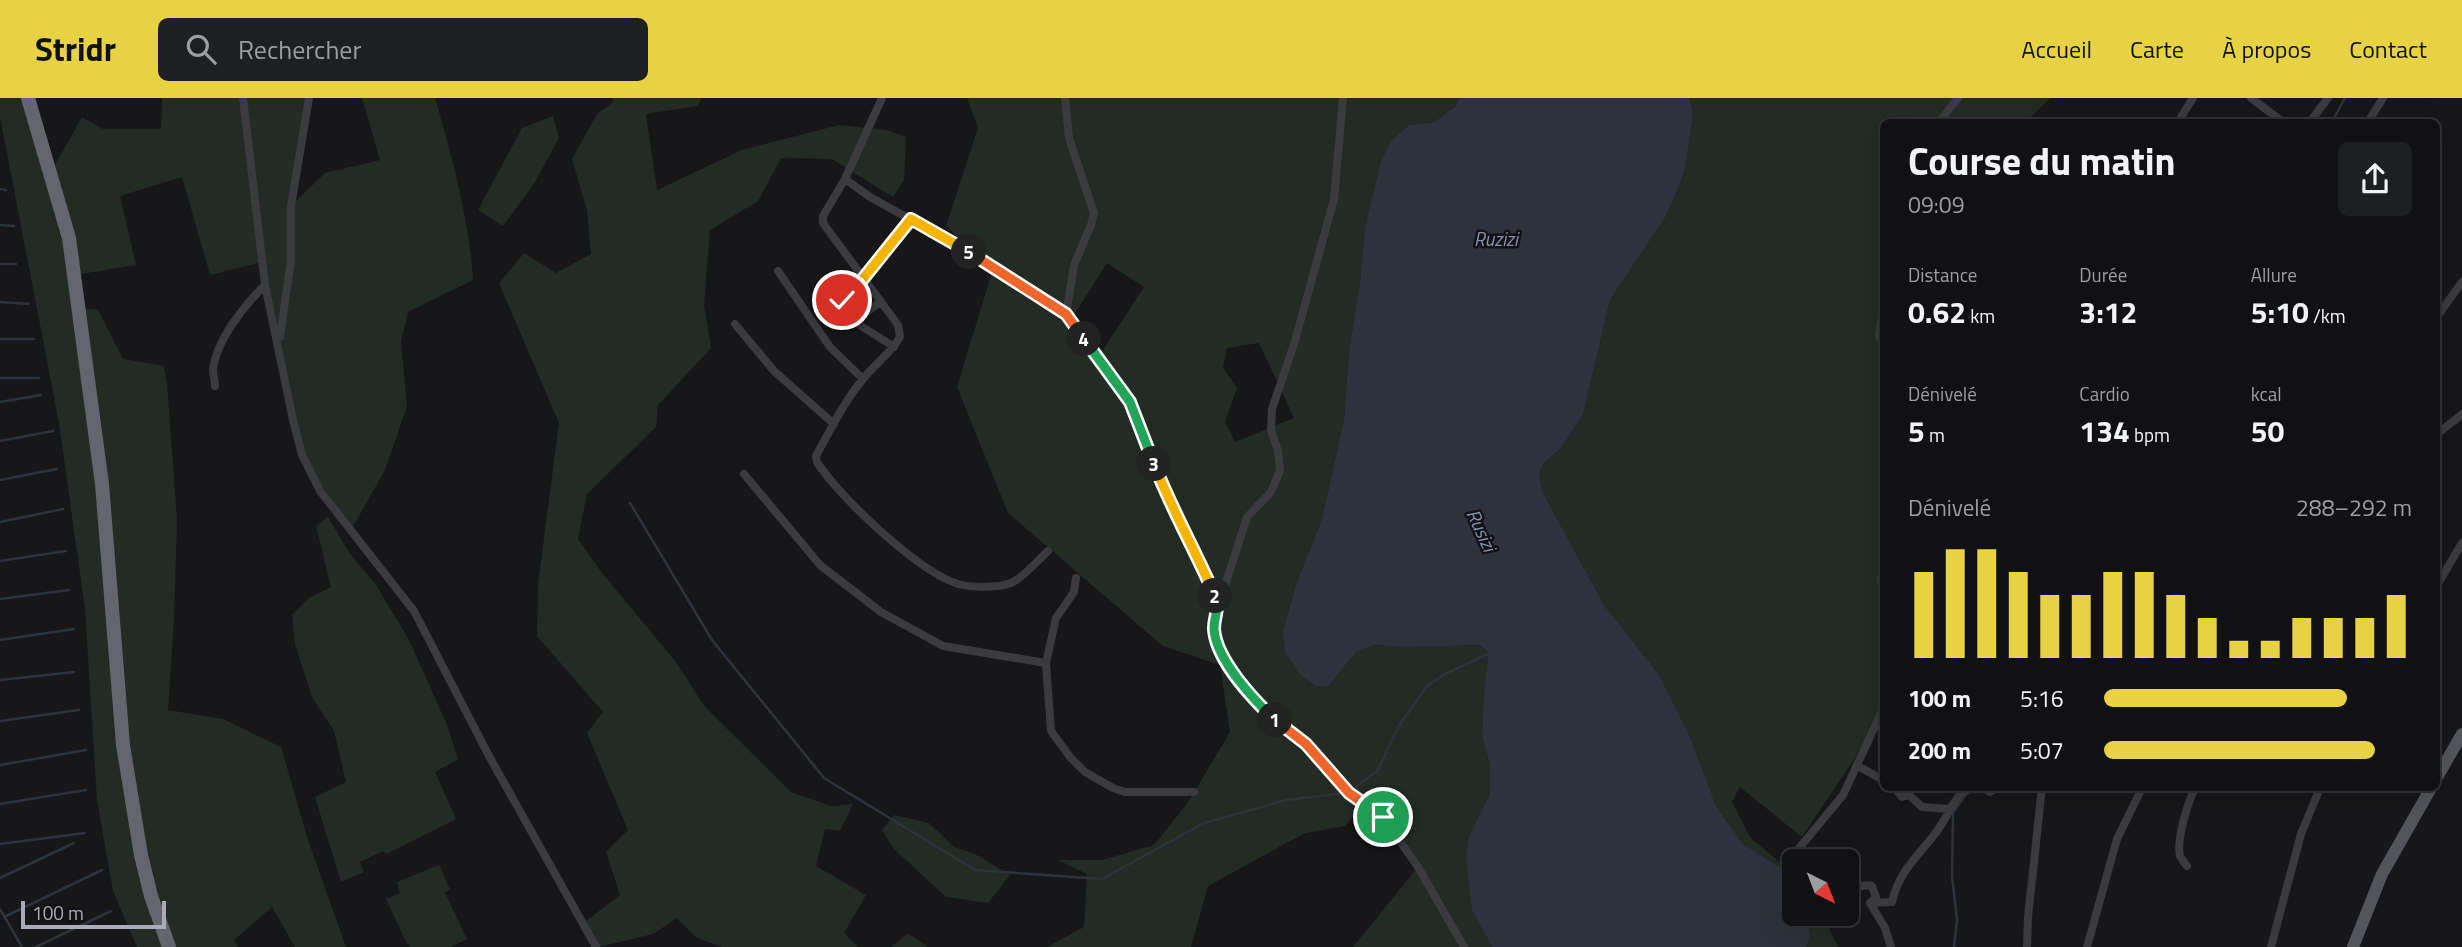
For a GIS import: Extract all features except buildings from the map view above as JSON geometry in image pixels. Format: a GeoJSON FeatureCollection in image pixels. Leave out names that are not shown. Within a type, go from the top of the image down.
{"type":"FeatureCollection","features":[{"type":"Feature","properties":{"kind":"highway"},"geometry":{"type":"LineString","coordinates":[[28,98],[69,238],[102,484],[123,745],[141,855],[151,896],[169,947]]}},
{"type":"Feature","properties":{"kind":"main road"},"geometry":{"type":"LineString","coordinates":[[2440,772],[2462,734]]}},
{"type":"Feature","properties":{"kind":"main road"},"geometry":{"type":"LineString","coordinates":[[2353,947],[2382,874],[2429,791]]}},
{"type":"Feature","properties":{"kind":"street"},"geometry":{"type":"LineString","coordinates":[[243,98],[265,285],[302,455],[320,491],[414,611],[489,756],[596,947]]}},
{"type":"Feature","properties":{"kind":"street"},"geometry":{"type":"LineString","coordinates":[[279,343],[291,260],[291,206],[309,98]]}},
{"type":"Feature","properties":{"kind":"street"},"geometry":{"type":"LineString","coordinates":[[882,98],[845,179],[822,218],[825,228],[899,330],[900,337],[894,348],[863,379],[816,456],[817,462],[823,472],[881,532],[940,575],[956,583],[985,587],[1013,583],[1048,551]]}},
{"type":"Feature","properties":{"kind":"street"},"geometry":{"type":"LineString","coordinates":[[1065,98],[1069,138],[1094,213],[1074,265],[1066,314]]}},
{"type":"Feature","properties":{"kind":"street"},"geometry":{"type":"LineString","coordinates":[[1343,98],[1334,199],[1295,341],[1272,409],[1271,430],[1278,451],[1280,471],[1271,492],[1247,517],[1214,629],[1229,667],[1261,707],[1306,744],[1349,793],[1383,817],[1418,867],[1464,947]]}},
{"type":"Feature","properties":{"kind":"street"},"geometry":{"type":"LineString","coordinates":[[1940,119],[1958,98]]}},
{"type":"Feature","properties":{"kind":"street"},"geometry":{"type":"LineString","coordinates":[[2180,119],[2193,98]]}},
{"type":"Feature","properties":{"kind":"street"},"geometry":{"type":"LineString","coordinates":[[2251,98],[2279,119]]}},
{"type":"Feature","properties":{"kind":"street"},"geometry":{"type":"LineString","coordinates":[[2312,119],[2328,98]]}},
{"type":"Feature","properties":{"kind":"street"},"geometry":{"type":"LineString","coordinates":[[2370,119],[2383,98]]}},
{"type":"Feature","properties":{"kind":"street"},"geometry":{"type":"LineString","coordinates":[[845,179],[870,197],[994,266],[1066,314],[1130,402],[1164,490],[1199,558],[1219,605]]}},
{"type":"Feature","properties":{"kind":"street"},"geometry":{"type":"LineString","coordinates":[[842,300],[862,280],[911,219]]}},
{"type":"Feature","properties":{"kind":"street"},"geometry":{"type":"LineString","coordinates":[[778,271],[830,347],[863,379]]}},
{"type":"Feature","properties":{"kind":"street"},"geometry":{"type":"LineString","coordinates":[[2440,312],[2462,282]]}},
{"type":"Feature","properties":{"kind":"street"},"geometry":{"type":"LineString","coordinates":[[215,386],[213,369],[223,342],[242,308],[265,285]]}},
{"type":"Feature","properties":{"kind":"street"},"geometry":{"type":"LineString","coordinates":[[880,302],[864,314],[858,324],[894,348]]}},
{"type":"Feature","properties":{"kind":"street"},"geometry":{"type":"LineString","coordinates":[[735,324],[774,371],[834,424]]}},
{"type":"Feature","properties":{"kind":"street"},"geometry":{"type":"LineString","coordinates":[[2440,432],[2462,414]]}},
{"type":"Feature","properties":{"kind":"street"},"geometry":{"type":"LineString","coordinates":[[744,474],[820,565],[881,612],[943,646],[1046,663]]}},
{"type":"Feature","properties":{"kind":"street"},"geometry":{"type":"LineString","coordinates":[[2440,581],[2462,545]]}},
{"type":"Feature","properties":{"kind":"street"},"geometry":{"type":"LineString","coordinates":[[1076,578],[1074,592],[1056,618],[1046,663],[1051,731],[1085,772],[1112,788],[1125,792],[1194,792]]}},
{"type":"Feature","properties":{"kind":"street"},"geometry":{"type":"LineString","coordinates":[[1798,849],[1843,795],[1880,716]]}},
{"type":"Feature","properties":{"kind":"street"},"geometry":{"type":"LineString","coordinates":[[1858,766],[1880,778]]}},
{"type":"Feature","properties":{"kind":"street"},"geometry":{"type":"LineString","coordinates":[[1897,791],[1902,797],[1909,795],[1922,807],[1950,809]]}},
{"type":"Feature","properties":{"kind":"street"},"geometry":{"type":"LineString","coordinates":[[1870,903],[1892,902],[1901,875],[1939,831],[1950,809],[1960,794],[1966,791]]}},
{"type":"Feature","properties":{"kind":"street"},"geometry":{"type":"LineString","coordinates":[[2027,947],[2042,791]]}},
{"type":"Feature","properties":{"kind":"street"},"geometry":{"type":"LineString","coordinates":[[2087,947],[2117,839],[2141,791]]}},
{"type":"Feature","properties":{"kind":"street"},"geometry":{"type":"LineString","coordinates":[[2187,866],[2180,856],[2180,843],[2194,791]]}},
{"type":"Feature","properties":{"kind":"street"},"geometry":{"type":"LineString","coordinates":[[2271,947],[2301,834],[2319,791]]}},
{"type":"Feature","properties":{"kind":"street"},"geometry":{"type":"LineString","coordinates":[[1859,889],[1872,886],[1876,897],[1870,903]]}},
{"type":"Feature","properties":{"kind":"street"},"geometry":{"type":"LineString","coordinates":[[1870,903],[1885,928],[1891,947]]}},
{"type":"Feature","properties":{"kind":"shaded area"},"geometry":{"type":"Polygon","coordinates":[[[0,98],[32,98],[51,172],[82,117],[103,129],[161,129],[162,98],[309,98],[292,205],[325,173],[380,160],[362,98],[435,98],[464,211],[473,280],[408,312],[401,341],[407,406],[385,470],[351,530],[320,491],[302,455],[262,262],[210,275],[182,177],[120,196],[136,265],[75,275],[79,308],[98,310],[123,359],[164,366],[177,520],[168,710],[223,719],[281,747],[308,840],[346,947],[295,947],[272,907],[234,940],[238,947],[137,947],[113,891],[97,800],[85,609],[59,423],[0,117],[0,98]]]}},
{"type":"Feature","properties":{"kind":"shaded area"},"geometry":{"type":"Polygon","coordinates":[[[612,98],[701,98],[698,106],[646,114],[657,190],[742,150],[839,125],[886,130],[906,137],[904,180],[893,197],[832,159],[781,158],[758,201],[710,230],[704,305],[711,348],[658,405],[656,427],[587,494],[578,539],[602,573],[675,661],[705,707],[791,792],[831,806],[853,804],[840,831],[825,829],[816,866],[866,895],[844,933],[858,947],[722,947],[697,938],[677,918],[653,934],[599,947],[582,924],[620,895],[606,852],[628,830],[587,733],[603,712],[537,636],[538,584],[559,423],[499,283],[524,253],[556,273],[591,254],[587,210],[572,159],[597,114],[613,102],[612,98]]]}},
{"type":"Feature","properties":{"kind":"shaded area"},"geometry":{"type":"Polygon","coordinates":[[[967,98],[1459,98],[1456,106],[1434,122],[1409,125],[1392,140],[1365,228],[1349,352],[1344,419],[1322,519],[1296,584],[1283,631],[1328,685],[1356,651],[1374,645],[1480,645],[1490,653],[1484,692],[1482,735],[1490,766],[1490,794],[1469,836],[1472,910],[1492,947],[1353,947],[1418,867],[1390,825],[1365,803],[1345,826],[1305,833],[1208,886],[1191,947],[1047,947],[1084,927],[1087,874],[1058,860],[1102,860],[1154,845],[1189,801],[1230,732],[1220,665],[1163,646],[1008,513],[957,387],[992,272],[946,226],[978,128],[967,98]],[[1107,263],[1067,326],[1103,350],[1144,287],[1107,263]],[[1259,343],[1227,348],[1223,368],[1237,388],[1225,422],[1235,442],[1294,418],[1259,343]]]}},
{"type":"Feature","properties":{"kind":"shaded area"},"geometry":{"type":"Polygon","coordinates":[[[1690,98],[2050,98],[2029,119],[1880,119],[1880,711],[1856,756],[1802,837],[1740,787],[1732,802],[1750,837],[1782,864],[1782,870],[1743,844],[1716,806],[1658,673],[1604,605],[1542,491],[1539,473],[1545,462],[1561,448],[1583,415],[1610,300],[1665,218],[1685,168],[1693,116],[1690,98]]]}},
{"type":"Feature","properties":{"kind":"shaded area"},"geometry":{"type":"Polygon","coordinates":[[[553,116],[559,138],[535,182],[503,226],[478,210],[522,128],[553,116]]]}},
{"type":"Feature","properties":{"kind":"shaded area"},"geometry":{"type":"Polygon","coordinates":[[[328,517],[350,554],[376,585],[409,640],[447,725],[458,759],[435,772],[456,819],[386,854],[383,851],[360,862],[364,872],[341,882],[315,797],[346,782],[334,731],[312,697],[295,644],[292,615],[309,598],[331,587],[316,526],[328,517]]]}},
{"type":"Feature","properties":{"kind":"shaded area"},"geometry":{"type":"Polygon","coordinates":[[[894,815],[929,823],[954,847],[975,854],[1010,875],[988,903],[946,897],[894,849],[882,830],[894,815]]]}},
{"type":"Feature","properties":{"kind":"shaded area"},"geometry":{"type":"Polygon","coordinates":[[[439,865],[450,889],[445,893],[467,939],[451,947],[411,947],[407,944],[386,899],[400,893],[397,882],[439,865]]]}},
{"type":"Feature","properties":{"kind":"shaded area"},"geometry":{"type":"Polygon","coordinates":[[[1809,926],[1828,926],[1838,947],[1806,947],[1810,937],[1809,926]]]}},
{"type":"Feature","properties":{"kind":"shaded area"},"geometry":{"type":"Polygon","coordinates":[[[908,933],[928,947],[891,947],[908,933]]]}},
{"type":"Feature","properties":{"kind":"water","name":"Ruzizi"},"geometry":{"type":"Polygon","coordinates":[[[1459,98],[1690,98],[1693,116],[1685,168],[1679,187],[1665,218],[1610,300],[1583,415],[1561,448],[1545,462],[1539,473],[1542,491],[1604,605],[1658,673],[1689,735],[1716,806],[1743,844],[1782,870],[1782,926],[1809,926],[1810,937],[1806,947],[1492,947],[1472,910],[1466,858],[1469,836],[1490,794],[1490,766],[1482,735],[1489,653],[1480,645],[1374,645],[1356,652],[1328,686],[1315,686],[1301,675],[1285,652],[1283,631],[1296,584],[1322,519],[1344,419],[1349,352],[1365,228],[1381,162],[1392,140],[1409,125],[1434,122],[1456,106],[1459,98]]]}},
{"type":"Feature","properties":{"kind":"waterway"},"geometry":{"type":"LineString","coordinates":[[2334,119],[2345,98]]}},
{"type":"Feature","properties":{"kind":"waterway"},"geometry":{"type":"LineString","coordinates":[[0,189],[6,190]]}},
{"type":"Feature","properties":{"kind":"waterway"},"geometry":{"type":"LineString","coordinates":[[0,225],[14,226]]}},
{"type":"Feature","properties":{"kind":"waterway"},"geometry":{"type":"LineString","coordinates":[[0,264],[16,264]]}},
{"type":"Feature","properties":{"kind":"waterway"},"geometry":{"type":"LineString","coordinates":[[0,302],[29,304]]}},
{"type":"Feature","properties":{"kind":"waterway"},"geometry":{"type":"LineString","coordinates":[[0,339],[34,339]]}},
{"type":"Feature","properties":{"kind":"waterway"},"geometry":{"type":"LineString","coordinates":[[0,378],[39,378]]}},
{"type":"Feature","properties":{"kind":"waterway"},"geometry":{"type":"LineString","coordinates":[[0,402],[41,395]]}},
{"type":"Feature","properties":{"kind":"waterway"},"geometry":{"type":"LineString","coordinates":[[0,441],[53,431]]}},
{"type":"Feature","properties":{"kind":"waterway"},"geometry":{"type":"LineString","coordinates":[[0,480],[57,469]]}},
{"type":"Feature","properties":{"kind":"waterway"},"geometry":{"type":"LineString","coordinates":[[630,503],[712,640],[824,778],[975,870],[1102,879],[1204,823],[1286,800],[1345,793]]}},
{"type":"Feature","properties":{"kind":"waterway"},"geometry":{"type":"LineString","coordinates":[[0,522],[63,509]]}},
{"type":"Feature","properties":{"kind":"waterway"},"geometry":{"type":"LineString","coordinates":[[0,561],[66,551]]}},
{"type":"Feature","properties":{"kind":"waterway"},"geometry":{"type":"LineString","coordinates":[[0,599],[69,590]]}},
{"type":"Feature","properties":{"kind":"waterway"},"geometry":{"type":"LineString","coordinates":[[0,640],[74,629]]}},
{"type":"Feature","properties":{"kind":"waterway"},"geometry":{"type":"LineString","coordinates":[[1351,791],[1378,770],[1398,727],[1427,686],[1445,674],[1490,653]]}},
{"type":"Feature","properties":{"kind":"waterway"},"geometry":{"type":"LineString","coordinates":[[0,680],[74,672]]}},
{"type":"Feature","properties":{"kind":"waterway"},"geometry":{"type":"LineString","coordinates":[[0,721],[79,710]]}},
{"type":"Feature","properties":{"kind":"waterway"},"geometry":{"type":"LineString","coordinates":[[0,765],[86,750]]}},
{"type":"Feature","properties":{"kind":"waterway"},"geometry":{"type":"LineString","coordinates":[[0,804],[86,790]]}},
{"type":"Feature","properties":{"kind":"waterway"},"geometry":{"type":"LineString","coordinates":[[1954,947],[1957,920],[1952,876],[1953,813],[1967,793]]}},
{"type":"Feature","properties":{"kind":"waterway"},"geometry":{"type":"LineString","coordinates":[[0,844],[85,833]]}},
{"type":"Feature","properties":{"kind":"waterway"},"geometry":{"type":"LineString","coordinates":[[0,878],[74,843]]}},
{"type":"Feature","properties":{"kind":"waterway"},"geometry":{"type":"LineString","coordinates":[[4,917],[102,870]]}},
{"type":"Feature","properties":{"kind":"waterway"},"geometry":{"type":"LineString","coordinates":[[0,909],[22,947]]}},
{"type":"Feature","properties":{"kind":"waterway"},"geometry":{"type":"LineString","coordinates":[[36,947],[111,911]]}},
{"type":"Feature","properties":{"kind":"route"},"geometry":{"type":"LineString","coordinates":[[842,300],[862,280],[911,219],[994,266],[1068,317],[1130,402],[1171,506],[1199,558],[1219,605],[1214,629],[1229,667],[1261,707],[1306,744],[1349,793],[1383,817]]}},
{"type":"Feature","properties":{"kind":"water label","name":"Rusizi"},"geometry":{"type":"Point","coordinates":[1482,530]}}]}
